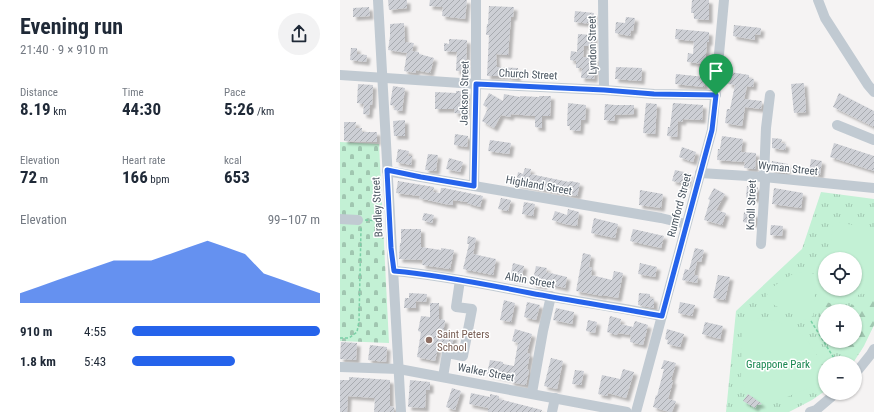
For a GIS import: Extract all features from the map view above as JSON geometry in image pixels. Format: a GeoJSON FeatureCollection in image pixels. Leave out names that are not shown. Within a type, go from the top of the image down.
{"type":"FeatureCollection","features":[{"type":"Feature","properties":{"kind":"street","name":"Bradley Street"},"geometry":{"type":"LineString","coordinates":[[378,0],[401,412]]}},
{"type":"Feature","properties":{"kind":"street","name":"Jackson Street"},"geometry":{"type":"LineString","coordinates":[[474,186],[476,0]]}},
{"type":"Feature","properties":{"kind":"street","name":"Lyndon Street"},"geometry":{"type":"LineString","coordinates":[[603,0],[604,90]]}},
{"type":"Feature","properties":{"kind":"street","name":"Rumford Street"},"geometry":{"type":"LineString","coordinates":[[636,412],[712,130],[724,0]]}},
{"type":"Feature","properties":{"kind":"street"},"geometry":{"type":"LineString","coordinates":[[818,0],[825,18],[874,92]]}},
{"type":"Feature","properties":{"kind":"street","name":"Church Street"},"geometry":{"type":"LineString","coordinates":[[340,75],[654,94],[716,95]]}},
{"type":"Feature","properties":{"kind":"street","name":"Knoll Street"},"geometry":{"type":"LineString","coordinates":[[761,244],[765,182],[766,128],[770,95]]}},
{"type":"Feature","properties":{"kind":"street"},"geometry":{"type":"LineString","coordinates":[[837,125],[874,140]]}},
{"type":"Feature","properties":{"kind":"street","name":"Highland Street"},"geometry":{"type":"LineString","coordinates":[[387,170],[661,218],[686,224]]}},
{"type":"Feature","properties":{"kind":"street","name":"Wyman Street"},"geometry":{"type":"LineString","coordinates":[[700,173],[764,177],[874,188]]}},
{"type":"Feature","properties":{"kind":"street"},"geometry":{"type":"LineString","coordinates":[[340,219],[358,220]]}},
{"type":"Feature","properties":{"kind":"street","name":"Albin Street"},"geometry":{"type":"LineString","coordinates":[[394,271],[460,280],[662,316]]}},
{"type":"Feature","properties":{"kind":"street"},"geometry":{"type":"LineString","coordinates":[[443,376],[447,353],[463,356],[472,309],[456,307],[460,280]]}},
{"type":"Feature","properties":{"kind":"street"},"geometry":{"type":"LineString","coordinates":[[532,394],[551,296]]}},
{"type":"Feature","properties":{"kind":"street"},"geometry":{"type":"LineString","coordinates":[[862,365],[874,349]]}},
{"type":"Feature","properties":{"kind":"street","name":"Walker Street"},"geometry":{"type":"LineString","coordinates":[[340,367],[399,368],[627,412]]}},
{"type":"Feature","properties":{"kind":"street"},"geometry":{"type":"LineString","coordinates":[[552,412],[555,398]]}},
{"type":"Feature","properties":{"kind":"street"},"geometry":{"type":"LineString","coordinates":[[810,412],[816,410],[828,400]]}},
{"type":"Feature","properties":{"kind":"path"},"geometry":{"type":"LineString","coordinates":[[358,220],[390,222]]}},
{"type":"Feature","properties":{"kind":"path"},"geometry":{"type":"LineString","coordinates":[[340,338],[349,338],[357,332],[359,321],[362,239],[361,224],[358,220]]}},
{"type":"Feature","properties":{"kind":"path"},"geometry":{"type":"LineString","coordinates":[[811,321],[833,356]]}},
{"type":"Feature","properties":{"kind":"green space"},"geometry":{"type":"Polygon","coordinates":[[[340,142],[379,144],[389,343],[340,341],[340,142]]]}},
{"type":"Feature","properties":{"kind":"green space","name":"Grappone Park"},"geometry":{"type":"Polygon","coordinates":[[[821,192],[874,199],[874,325],[864,346],[858,356],[818,356],[818,396],[789,412],[726,412],[736,311],[802,249],[821,192]]]}},
{"type":"Feature","properties":{"kind":"green space"},"geometry":{"type":"Polygon","coordinates":[[[839,222],[852,225],[853,222],[874,228],[874,288],[862,294],[862,252],[828,252],[833,226],[839,222]]]}},
{"type":"Feature","properties":{"kind":"green space"},"geometry":{"type":"Polygon","coordinates":[[[796,272],[817,274],[813,316],[809,320],[804,320],[764,300],[771,288],[796,272]]]}},
{"type":"Feature","properties":{"kind":"green space"},"geometry":{"type":"Polygon","coordinates":[[[823,296],[855,296],[849,297],[823,296]]]}},
{"type":"Feature","properties":{"kind":"green space"},"geometry":{"type":"Polygon","coordinates":[[[874,298],[874,325],[860,352],[846,352],[841,348],[862,348],[862,304],[856,304],[874,298]]]}},
{"type":"Feature","properties":{"kind":"green space"},"geometry":{"type":"Polygon","coordinates":[[[822,301],[834,304],[821,304],[822,301]]]}},
{"type":"Feature","properties":{"kind":"green space"},"geometry":{"type":"Polygon","coordinates":[[[750,318],[778,322],[801,334],[810,343],[817,355],[818,384],[772,403],[770,401],[761,403],[745,392],[743,381],[741,381],[742,320],[750,318]]]}},
{"type":"Feature","properties":{"kind":"building"},"geometry":{"type":"Polygon","coordinates":[[[388,0],[407,0],[407,8],[389,10],[388,0]]]}},
{"type":"Feature","properties":{"kind":"building"},"geometry":{"type":"Polygon","coordinates":[[[430,0],[467,0],[465,19],[442,16],[443,7],[429,6],[430,0]]]}},
{"type":"Feature","properties":{"kind":"building"},"geometry":{"type":"Polygon","coordinates":[[[692,0],[709,0],[709,20],[694,19],[694,13],[691,13],[692,0]]]}},
{"type":"Feature","properties":{"kind":"building"},"geometry":{"type":"Polygon","coordinates":[[[489,6],[514,7],[513,17],[511,17],[508,55],[496,54],[497,67],[518,68],[517,78],[508,76],[487,76],[489,35],[486,35],[489,6]]]}},
{"type":"Feature","properties":{"kind":"building"},"geometry":{"type":"Polygon","coordinates":[[[369,7],[370,16],[353,17],[353,8],[369,7]]]}},
{"type":"Feature","properties":{"kind":"building"},"geometry":{"type":"Polygon","coordinates":[[[575,11],[594,13],[593,24],[574,22],[575,11]]]}},
{"type":"Feature","properties":{"kind":"building"},"geometry":{"type":"Polygon","coordinates":[[[626,17],[635,18],[633,31],[631,30],[630,36],[615,33],[616,22],[625,23],[626,17]]]}},
{"type":"Feature","properties":{"kind":"building"},"geometry":{"type":"Polygon","coordinates":[[[404,23],[405,42],[414,43],[412,51],[434,58],[430,73],[416,70],[416,73],[404,71],[407,53],[388,50],[390,24],[404,23]]]}},
{"type":"Feature","properties":{"kind":"building"},"geometry":{"type":"Polygon","coordinates":[[[734,25],[761,28],[760,35],[755,34],[755,40],[733,36],[734,25]]]}},
{"type":"Feature","properties":{"kind":"building"},"geometry":{"type":"Polygon","coordinates":[[[676,29],[709,32],[709,42],[707,42],[705,64],[687,62],[688,53],[693,54],[694,41],[675,39],[676,29]]]}},
{"type":"Feature","properties":{"kind":"building"},"geometry":{"type":"Polygon","coordinates":[[[578,34],[594,35],[593,46],[584,46],[583,57],[596,58],[594,79],[581,78],[582,68],[576,68],[576,61],[570,60],[571,51],[577,52],[578,34]]]}},
{"type":"Feature","properties":{"kind":"building"},"geometry":{"type":"Polygon","coordinates":[[[449,39],[467,40],[466,71],[456,71],[457,52],[444,51],[444,43],[449,44],[449,39]]]}},
{"type":"Feature","properties":{"kind":"building"},"geometry":{"type":"Polygon","coordinates":[[[351,48],[357,48],[357,54],[367,55],[366,62],[350,60],[351,48]]]}},
{"type":"Feature","properties":{"kind":"building"},"geometry":{"type":"Polygon","coordinates":[[[616,67],[642,68],[641,81],[615,79],[616,67]]]}},
{"type":"Feature","properties":{"kind":"building"},"geometry":{"type":"Polygon","coordinates":[[[730,72],[749,75],[749,78],[754,79],[753,87],[747,86],[744,99],[762,101],[761,109],[745,107],[742,126],[725,123],[727,109],[730,109],[735,85],[728,84],[730,72]]]}},
{"type":"Feature","properties":{"kind":"building"},"geometry":{"type":"Polygon","coordinates":[[[676,74],[705,77],[704,87],[675,84],[676,74]]]}},
{"type":"Feature","properties":{"kind":"building"},"geometry":{"type":"Polygon","coordinates":[[[804,83],[806,112],[794,113],[791,84],[804,83]]]}},
{"type":"Feature","properties":{"kind":"building"},"geometry":{"type":"Polygon","coordinates":[[[358,84],[373,85],[372,105],[370,105],[369,115],[363,114],[364,104],[357,103],[358,84]]]}},
{"type":"Feature","properties":{"kind":"building"},"geometry":{"type":"Polygon","coordinates":[[[393,86],[405,88],[402,111],[394,110],[395,106],[390,105],[393,86]]]}},
{"type":"Feature","properties":{"kind":"building"},"geometry":{"type":"Polygon","coordinates":[[[456,91],[467,91],[466,114],[454,113],[455,109],[435,109],[435,92],[456,93],[456,91]]]}},
{"type":"Feature","properties":{"kind":"building"},"geometry":{"type":"Polygon","coordinates":[[[489,93],[503,101],[504,94],[520,97],[551,96],[550,116],[542,116],[542,128],[535,127],[535,116],[511,114],[510,117],[501,115],[494,128],[482,121],[488,108],[483,105],[489,93]]]}},
{"type":"Feature","properties":{"kind":"building"},"geometry":{"type":"Polygon","coordinates":[[[839,93],[874,111],[874,127],[833,107],[839,93]]]}},
{"type":"Feature","properties":{"kind":"building"},"geometry":{"type":"Polygon","coordinates":[[[568,103],[586,105],[585,120],[581,120],[580,131],[570,130],[570,126],[567,126],[568,103]]]}},
{"type":"Feature","properties":{"kind":"building"},"geometry":{"type":"Polygon","coordinates":[[[646,103],[657,104],[655,134],[643,133],[646,103]]]}},
{"type":"Feature","properties":{"kind":"building"},"geometry":{"type":"Polygon","coordinates":[[[673,103],[703,105],[702,120],[683,119],[682,122],[678,121],[677,137],[667,136],[668,127],[670,127],[673,103]]]}},
{"type":"Feature","properties":{"kind":"building"},"geometry":{"type":"Polygon","coordinates":[[[605,104],[634,105],[634,114],[615,115],[614,121],[604,120],[605,104]]]}},
{"type":"Feature","properties":{"kind":"building"},"geometry":{"type":"Polygon","coordinates":[[[405,120],[405,136],[394,136],[393,121],[405,120]]]}},
{"type":"Feature","properties":{"kind":"building"},"geometry":{"type":"Polygon","coordinates":[[[344,122],[356,122],[355,128],[362,128],[362,132],[377,132],[377,142],[344,141],[344,122]]]}},
{"type":"Feature","properties":{"kind":"building"},"geometry":{"type":"Polygon","coordinates":[[[455,134],[468,136],[467,147],[454,145],[455,134]]]}},
{"type":"Feature","properties":{"kind":"building"},"geometry":{"type":"Polygon","coordinates":[[[722,136],[743,139],[741,152],[756,153],[755,169],[744,168],[745,162],[717,160],[718,149],[720,149],[722,136]]]}},
{"type":"Feature","properties":{"kind":"building"},"geometry":{"type":"Polygon","coordinates":[[[772,138],[782,139],[781,143],[786,144],[785,150],[772,148],[772,138]]]}},
{"type":"Feature","properties":{"kind":"building"},"geometry":{"type":"Polygon","coordinates":[[[490,140],[511,143],[509,154],[488,151],[490,140]]]}},
{"type":"Feature","properties":{"kind":"building"},"geometry":{"type":"Polygon","coordinates":[[[834,143],[874,156],[874,171],[830,157],[834,143]]]}},
{"type":"Feature","properties":{"kind":"building"},"geometry":{"type":"Polygon","coordinates":[[[682,147],[696,152],[693,162],[679,157],[682,147]]]}},
{"type":"Feature","properties":{"kind":"building"},"geometry":{"type":"Polygon","coordinates":[[[398,149],[409,151],[408,156],[412,156],[411,165],[396,162],[398,149]]]}},
{"type":"Feature","properties":{"kind":"building"},"geometry":{"type":"Polygon","coordinates":[[[428,154],[438,155],[436,171],[425,170],[428,154]]]}},
{"type":"Feature","properties":{"kind":"building"},"geometry":{"type":"Polygon","coordinates":[[[449,158],[463,162],[460,172],[446,169],[449,158]]]}},
{"type":"Feature","properties":{"kind":"building"},"geometry":{"type":"Polygon","coordinates":[[[811,159],[822,161],[820,175],[809,173],[811,159]]]}},
{"type":"Feature","properties":{"kind":"building"},"geometry":{"type":"Polygon","coordinates":[[[772,161],[788,164],[786,173],[771,171],[772,161]]]}},
{"type":"Feature","properties":{"kind":"building"},"geometry":{"type":"Polygon","coordinates":[[[525,168],[531,169],[530,174],[580,183],[577,196],[516,184],[518,172],[523,174],[525,168]]]}},
{"type":"Feature","properties":{"kind":"building"},"geometry":{"type":"Polygon","coordinates":[[[675,170],[689,173],[687,184],[672,181],[675,170]]]}},
{"type":"Feature","properties":{"kind":"building"},"geometry":{"type":"Polygon","coordinates":[[[398,181],[434,187],[433,192],[440,193],[441,188],[444,188],[483,196],[480,207],[467,202],[453,200],[453,205],[445,204],[419,198],[420,196],[396,193],[398,181]]]}},
{"type":"Feature","properties":{"kind":"building"},"geometry":{"type":"Polygon","coordinates":[[[747,186],[758,187],[756,199],[746,198],[747,186]]]}},
{"type":"Feature","properties":{"kind":"building"},"geometry":{"type":"Polygon","coordinates":[[[714,188],[725,194],[716,210],[726,213],[722,225],[704,220],[710,200],[708,199],[714,188]]]}},
{"type":"Feature","properties":{"kind":"building"},"geometry":{"type":"Polygon","coordinates":[[[774,188],[803,193],[801,208],[772,204],[774,188]]]}},
{"type":"Feature","properties":{"kind":"building"},"geometry":{"type":"Polygon","coordinates":[[[640,190],[663,194],[661,208],[639,205],[640,190]]]}},
{"type":"Feature","properties":{"kind":"building"},"geometry":{"type":"Polygon","coordinates":[[[501,198],[511,200],[508,211],[498,209],[501,198]]]}},
{"type":"Feature","properties":{"kind":"building"},"geometry":{"type":"Polygon","coordinates":[[[524,202],[535,204],[533,216],[522,214],[524,202]]]}},
{"type":"Feature","properties":{"kind":"building"},"geometry":{"type":"Polygon","coordinates":[[[568,209],[579,212],[577,226],[552,220],[555,211],[567,215],[568,209]]]}},
{"type":"Feature","properties":{"kind":"building"},"geometry":{"type":"Polygon","coordinates":[[[744,212],[756,214],[755,224],[743,222],[744,212]]]}},
{"type":"Feature","properties":{"kind":"building"},"geometry":{"type":"Polygon","coordinates":[[[424,213],[434,215],[432,223],[422,220],[424,213]]]}},
{"type":"Feature","properties":{"kind":"building"},"geometry":{"type":"Polygon","coordinates":[[[594,218],[618,224],[615,238],[591,233],[594,218]]]}},
{"type":"Feature","properties":{"kind":"building"},"geometry":{"type":"Polygon","coordinates":[[[771,225],[783,226],[782,236],[770,235],[771,225]]]}},
{"type":"Feature","properties":{"kind":"building"},"geometry":{"type":"Polygon","coordinates":[[[401,229],[421,229],[421,247],[454,250],[450,269],[422,265],[423,260],[399,259],[401,229]]]}},
{"type":"Feature","properties":{"kind":"building"},"geometry":{"type":"Polygon","coordinates":[[[633,229],[664,236],[661,248],[630,241],[633,229]]]}},
{"type":"Feature","properties":{"kind":"building"},"geometry":{"type":"Polygon","coordinates":[[[468,236],[476,238],[473,254],[496,259],[493,275],[463,269],[469,244],[467,244],[468,236]]]}},
{"type":"Feature","properties":{"kind":"building"},"geometry":{"type":"Polygon","coordinates":[[[695,248],[704,250],[701,262],[697,261],[694,275],[698,276],[697,283],[682,280],[685,269],[689,270],[695,248]]]}},
{"type":"Feature","properties":{"kind":"building"},"geometry":{"type":"Polygon","coordinates":[[[583,253],[591,255],[589,267],[592,268],[591,275],[612,280],[614,271],[623,273],[618,298],[576,291],[583,253]]]}},
{"type":"Feature","properties":{"kind":"building"},"geometry":{"type":"Polygon","coordinates":[[[513,263],[524,266],[521,280],[510,278],[513,263]]]}},
{"type":"Feature","properties":{"kind":"building"},"geometry":{"type":"Polygon","coordinates":[[[640,263],[657,267],[655,277],[638,274],[640,263]]]}},
{"type":"Feature","properties":{"kind":"building"},"geometry":{"type":"Polygon","coordinates":[[[536,266],[547,268],[546,272],[567,277],[565,288],[544,283],[544,286],[532,284],[536,266]]]}},
{"type":"Feature","properties":{"kind":"building"},"geometry":{"type":"Polygon","coordinates":[[[718,275],[730,277],[725,300],[713,298],[718,275]]]}},
{"type":"Feature","properties":{"kind":"building"},"geometry":{"type":"Polygon","coordinates":[[[409,293],[427,294],[426,302],[416,301],[416,308],[404,308],[405,298],[409,298],[409,293]]]}},
{"type":"Feature","properties":{"kind":"building"},"geometry":{"type":"Polygon","coordinates":[[[639,293],[650,294],[650,298],[654,299],[654,308],[638,305],[639,293]]]}},
{"type":"Feature","properties":{"kind":"building"},"geometry":{"type":"Polygon","coordinates":[[[504,300],[515,303],[511,322],[500,320],[504,300]]]}},
{"type":"Feature","properties":{"kind":"building"},"geometry":{"type":"Polygon","coordinates":[[[527,302],[540,305],[536,320],[524,317],[527,302]]]}},
{"type":"Feature","properties":{"kind":"building"},"geometry":{"type":"Polygon","coordinates":[[[680,302],[695,305],[692,316],[678,313],[680,302]]]}},
{"type":"Feature","properties":{"kind":"building"},"geometry":{"type":"Polygon","coordinates":[[[430,303],[439,303],[439,319],[445,320],[443,334],[454,336],[452,346],[439,343],[435,361],[417,357],[421,332],[418,331],[421,316],[430,317],[430,303]]]}},
{"type":"Feature","properties":{"kind":"building"},"geometry":{"type":"Polygon","coordinates":[[[556,308],[574,312],[572,324],[553,320],[556,308]]]}},
{"type":"Feature","properties":{"kind":"building"},"geometry":{"type":"Polygon","coordinates":[[[610,316],[621,319],[620,324],[633,327],[635,321],[648,325],[643,345],[630,342],[631,335],[618,333],[617,335],[607,332],[610,316]]]}},
{"type":"Feature","properties":{"kind":"building"},"geometry":{"type":"Polygon","coordinates":[[[588,320],[597,322],[595,333],[586,331],[588,320]]]}},
{"type":"Feature","properties":{"kind":"building"},"geometry":{"type":"Polygon","coordinates":[[[705,322],[723,326],[720,339],[702,334],[705,322]]]}},
{"type":"Feature","properties":{"kind":"building"},"geometry":{"type":"Polygon","coordinates":[[[515,329],[532,334],[527,353],[530,354],[526,385],[510,382],[511,379],[487,374],[490,360],[503,362],[503,364],[514,366],[518,343],[512,341],[515,329]]]}},
{"type":"Feature","properties":{"kind":"building"},"geometry":{"type":"Polygon","coordinates":[[[667,329],[684,334],[680,347],[667,344],[668,340],[665,339],[667,329]]]}},
{"type":"Feature","properties":{"kind":"building"},"geometry":{"type":"Polygon","coordinates":[[[341,342],[357,343],[356,360],[340,359],[341,342]]]}},
{"type":"Feature","properties":{"kind":"building"},"geometry":{"type":"Polygon","coordinates":[[[370,345],[387,347],[386,362],[368,360],[370,345]]]}},
{"type":"Feature","properties":{"kind":"building"},"geometry":{"type":"Polygon","coordinates":[[[551,358],[563,361],[557,389],[544,386],[551,358]]]}},
{"type":"Feature","properties":{"kind":"building"},"geometry":{"type":"Polygon","coordinates":[[[664,360],[676,363],[668,399],[676,401],[672,412],[653,407],[664,369],[661,369],[664,360]]]}},
{"type":"Feature","properties":{"kind":"building"},"geometry":{"type":"Polygon","coordinates":[[[623,369],[634,372],[626,398],[608,393],[607,396],[598,394],[602,375],[620,379],[623,369]]]}},
{"type":"Feature","properties":{"kind":"building"},"geometry":{"type":"Polygon","coordinates":[[[575,370],[584,371],[581,385],[572,384],[575,370]]]}},
{"type":"Feature","properties":{"kind":"building"},"geometry":{"type":"Polygon","coordinates":[[[349,377],[390,380],[390,406],[394,407],[394,412],[374,412],[375,398],[348,396],[347,412],[340,412],[340,380],[349,380],[349,377]]]}},
{"type":"Feature","properties":{"kind":"building"},"geometry":{"type":"Polygon","coordinates":[[[410,380],[430,382],[430,390],[426,390],[425,408],[408,407],[410,380]]]}},
{"type":"Feature","properties":{"kind":"building"},"geometry":{"type":"Polygon","coordinates":[[[452,388],[461,391],[455,410],[446,407],[452,388]]]}},
{"type":"Feature","properties":{"kind":"building"},"geometry":{"type":"Polygon","coordinates":[[[471,393],[490,397],[490,394],[499,396],[499,399],[542,410],[541,412],[488,412],[488,408],[469,404],[471,393]]]}},
{"type":"Feature","properties":{"kind":"building"},"geometry":{"type":"Polygon","coordinates":[[[748,394],[762,404],[757,405],[755,408],[743,401],[748,394]]]}},
{"type":"Feature","properties":{"kind":"place","name":"Saint Peters School"},"geometry":{"type":"Point","coordinates":[429,340]}},
{"type":"Feature","properties":{"kind":"route"},"geometry":{"type":"LineString","coordinates":[[476,84],[654,94],[716,95],[712,130],[662,316],[530,293],[504,287],[394,271],[391,248],[387,170],[474,186],[476,84]]}}]}
